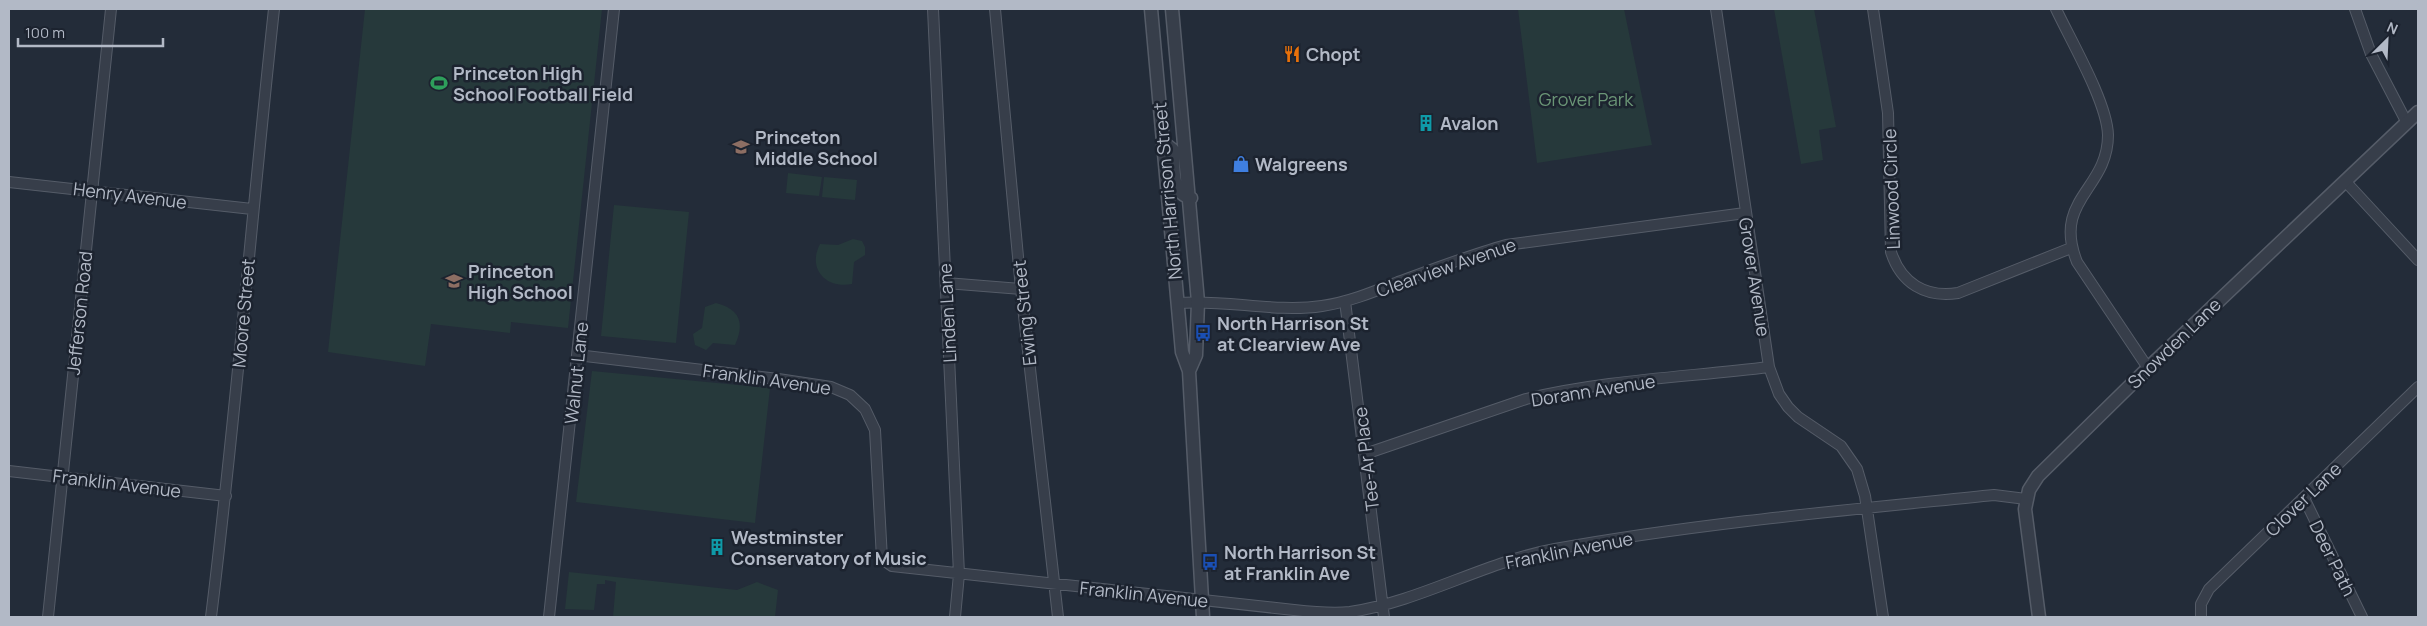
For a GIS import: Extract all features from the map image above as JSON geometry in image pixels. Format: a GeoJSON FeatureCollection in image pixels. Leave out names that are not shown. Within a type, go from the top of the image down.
{"type":"FeatureCollection","features":[{"type":"Feature","properties":{"kind":"street","name":"Jefferson Road"},"geometry":{"type":"LineString","coordinates":[[48,617],[111,9]]}},
{"type":"Feature","properties":{"kind":"street","name":"Moore Street"},"geometry":{"type":"LineString","coordinates":[[211,617],[226,496],[252,209],[274,9]]}},
{"type":"Feature","properties":{"kind":"street","name":"Walnut Lane"},"geometry":{"type":"LineString","coordinates":[[549,617],[614,9]]}},
{"type":"Feature","properties":{"kind":"street","name":"Linden Lane"},"geometry":{"type":"LineString","coordinates":[[933,9],[959,574],[955,617]]}},
{"type":"Feature","properties":{"kind":"street","name":"Ewing Street"},"geometry":{"type":"LineString","coordinates":[[995,9],[1021,289],[1058,617]]}},
{"type":"Feature","properties":{"kind":"street","name":"North Harrison Street"},"geometry":{"type":"LineString","coordinates":[[1151,9],[1182,352],[1189,372],[1200,600],[1203,617]]}},
{"type":"Feature","properties":{"kind":"street","name":"North Harrison Street"},"geometry":{"type":"LineString","coordinates":[[1172,9],[1198,302],[1196,355],[1189,372]]}},
{"type":"Feature","properties":{"kind":"street","name":"Grover Avenue"},"geometry":{"type":"LineString","coordinates":[[1716,9],[1769,367],[1779,394],[1788,407],[1798,417],[1836,442],[1850,456],[1862,482],[1883,617]]}},
{"type":"Feature","properties":{"kind":"street","name":"Linwood Circle"},"geometry":{"type":"LineString","coordinates":[[1873,9],[1888,113],[1891,252],[1900,272],[1914,286],[1925,292],[1948,295],[1958,293],[2071,248]]}},
{"type":"Feature","properties":{"kind":"street"},"geometry":{"type":"LineString","coordinates":[[2056,9],[2104,109],[2108,137],[2101,167],[2073,211],[2069,236],[2071,248],[2076,262],[2148,368]]}},
{"type":"Feature","properties":{"kind":"street"},"geometry":{"type":"LineString","coordinates":[[2355,9],[2371,54],[2407,123]]}},
{"type":"Feature","properties":{"kind":"street"},"geometry":{"type":"LineString","coordinates":[[1160,108],[1163,94],[1178,78]]}},
{"type":"Feature","properties":{"kind":"street","name":"Snowden Lane"},"geometry":{"type":"LineString","coordinates":[[2039,617],[2026,529],[2026,499],[2033,483],[2148,368],[2418,112]]}},
{"type":"Feature","properties":{"kind":"street"},"geometry":{"type":"LineString","coordinates":[[1163,142],[1173,150],[1176,189],[1183,196],[1190,198]]}},
{"type":"Feature","properties":{"kind":"street"},"geometry":{"type":"LineString","coordinates":[[2345,181],[2418,260]]}},
{"type":"Feature","properties":{"kind":"street","name":"Henry Avenue"},"geometry":{"type":"LineString","coordinates":[[9,182],[252,209]]}},
{"type":"Feature","properties":{"kind":"street","name":"Clearview Avenue"},"geometry":{"type":"LineString","coordinates":[[1178,303],[1198,302],[1300,308],[1345,301],[1473,254],[1506,245],[1745,213]]}},
{"type":"Feature","properties":{"kind":"street"},"geometry":{"type":"LineString","coordinates":[[1172,252],[1194,241]]}},
{"type":"Feature","properties":{"kind":"street"},"geometry":{"type":"LineString","coordinates":[[946,283],[1021,289]]}},
{"type":"Feature","properties":{"kind":"street","name":"Tee-Ar Place"},"geometry":{"type":"LineString","coordinates":[[1345,301],[1384,617]]}},
{"type":"Feature","properties":{"kind":"street","name":"Franklin Avenue"},"geometry":{"type":"LineString","coordinates":[[577,355],[778,379],[831,387],[850,395],[865,409],[875,430],[882,559],[892,566],[1200,600],[1329,612],[1349,612],[1434,590],[1498,564],[1554,550],[1656,534],[1867,508],[1994,495],[2026,499]]}},
{"type":"Feature","properties":{"kind":"street","name":"Dorann Avenue"},"geometry":{"type":"LineString","coordinates":[[1365,454],[1548,394],[1579,388],[1769,367]]}},
{"type":"Feature","properties":{"kind":"street","name":"Clover Lane"},"geometry":{"type":"LineString","coordinates":[[2201,617],[2201,604],[2209,589],[2418,387]]}},
{"type":"Feature","properties":{"kind":"street","name":"Franklin Avenue"},"geometry":{"type":"LineString","coordinates":[[9,471],[226,496]]}},
{"type":"Feature","properties":{"kind":"street","name":"Deer Path"},"geometry":{"type":"LineString","coordinates":[[2304,498],[2362,617]]}},
{"type":"Feature","properties":{"kind":"green space"},"geometry":{"type":"Polygon","coordinates":[[[365,9],[602,9],[568,328],[511,322],[510,333],[431,324],[425,366],[328,352],[365,9]]]}},
{"type":"Feature","properties":{"kind":"green space","name":"Grover Park"},"geometry":{"type":"Polygon","coordinates":[[[1518,9],[1624,9],[1652,145],[1537,163],[1518,9]]]}},
{"type":"Feature","properties":{"kind":"green space"},"geometry":{"type":"Polygon","coordinates":[[[1774,9],[1814,9],[1836,127],[1819,130],[1823,160],[1801,164],[1774,9]]]}},
{"type":"Feature","properties":{"kind":"green space"},"geometry":{"type":"Polygon","coordinates":[[[788,173],[822,177],[819,196],[786,193],[788,173]]]}},
{"type":"Feature","properties":{"kind":"green space"},"geometry":{"type":"Polygon","coordinates":[[[824,177],[857,180],[855,200],[822,197],[824,177]]]}},
{"type":"Feature","properties":{"kind":"green space"},"geometry":{"type":"Polygon","coordinates":[[[614,205],[689,212],[676,343],[601,336],[614,205]]]}},
{"type":"Feature","properties":{"kind":"green space"},"geometry":{"type":"Polygon","coordinates":[[[853,239],[862,241],[865,247],[865,255],[854,262],[852,284],[843,285],[827,280],[821,275],[816,262],[820,244],[838,245],[853,239]]]}},
{"type":"Feature","properties":{"kind":"green space"},"geometry":{"type":"Polygon","coordinates":[[[716,303],[735,313],[740,324],[740,330],[735,345],[713,343],[706,350],[695,345],[693,334],[702,328],[705,307],[716,303]]]}},
{"type":"Feature","properties":{"kind":"green space"},"geometry":{"type":"Polygon","coordinates":[[[592,371],[770,388],[755,523],[576,502],[592,371]]]}},
{"type":"Feature","properties":{"kind":"green space"},"geometry":{"type":"Polygon","coordinates":[[[569,572],[737,590],[757,582],[778,590],[775,617],[613,617],[616,582],[605,580],[605,584],[597,584],[594,610],[565,609],[569,572]]]}},
{"type":"Feature","properties":{"kind":"place","name":"Chopt"},"geometry":{"type":"Point","coordinates":[1292,54]}},
{"type":"Feature","properties":{"kind":"place","name":"Princeton High School Football Field"},"geometry":{"type":"Point","coordinates":[439,83]}},
{"type":"Feature","properties":{"kind":"place","name":"Avalon"},"geometry":{"type":"Point","coordinates":[1426,123]}},
{"type":"Feature","properties":{"kind":"place","name":"Princeton Middle School"},"geometry":{"type":"Point","coordinates":[741,147]}},
{"type":"Feature","properties":{"kind":"place","name":"Walgreens"},"geometry":{"type":"Point","coordinates":[1241,164]}},
{"type":"Feature","properties":{"kind":"place","name":"Princeton High School"},"geometry":{"type":"Point","coordinates":[454,281]}},
{"type":"Feature","properties":{"kind":"place","name":"North Harrison St at Clearview Ave"},"geometry":{"type":"Point","coordinates":[1203,333]}},
{"type":"Feature","properties":{"kind":"place","name":"Westminster Conservatory of Music"},"geometry":{"type":"Point","coordinates":[717,547]}},
{"type":"Feature","properties":{"kind":"place","name":"North Harrison St at Franklin Ave"},"geometry":{"type":"Point","coordinates":[1210,562]}}]}
